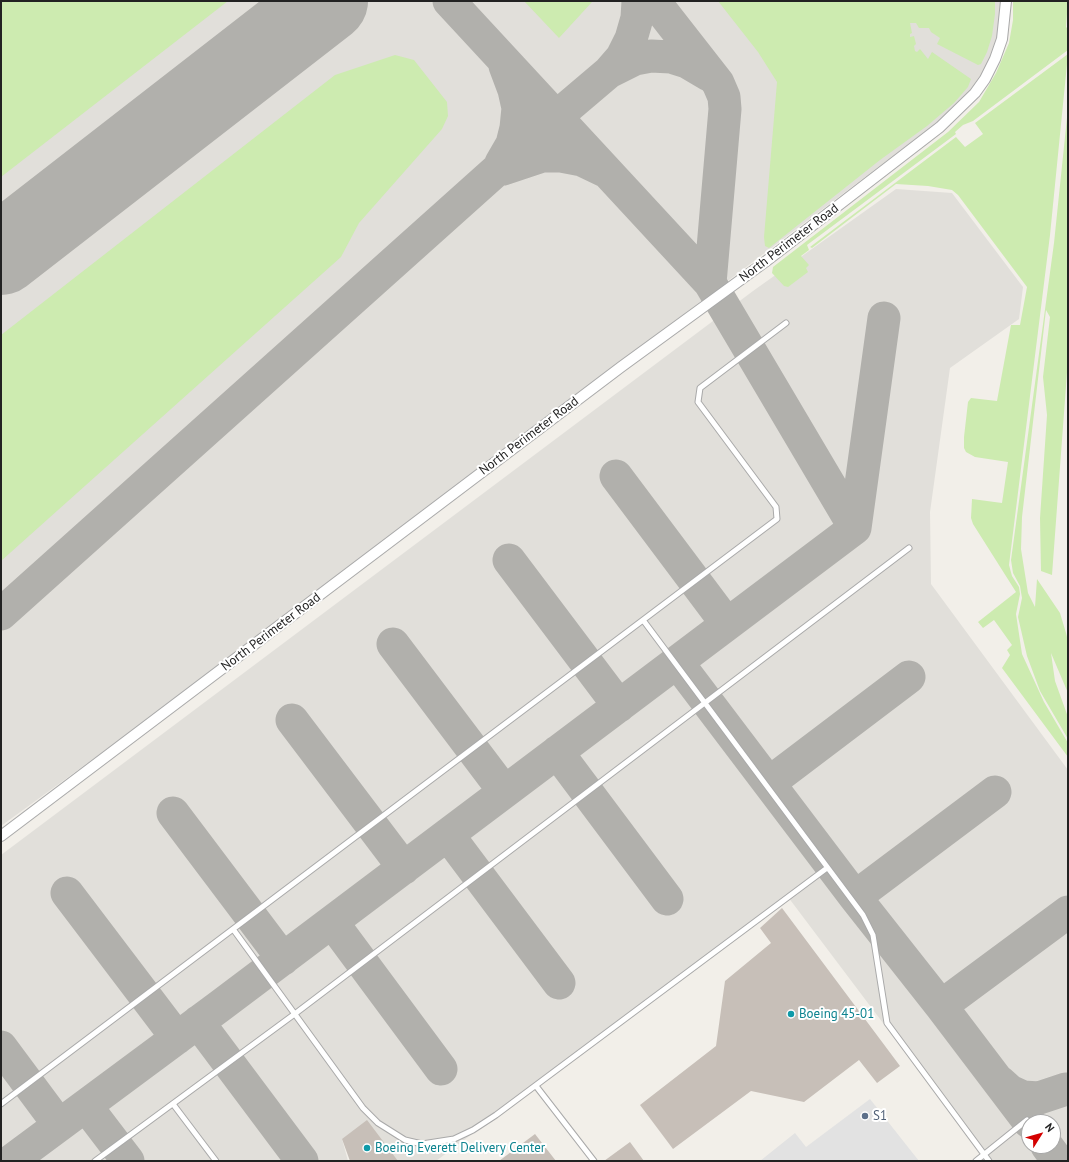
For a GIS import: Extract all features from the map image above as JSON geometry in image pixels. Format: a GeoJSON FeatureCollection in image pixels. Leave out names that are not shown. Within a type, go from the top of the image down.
{"type":"FeatureCollection","features":[{"type":"Feature","properties":{"kind":"street","name":"North Perimeter Road"},"geometry":{"type":"LineString","coordinates":[[1,836],[620,367],[765,262],[940,127],[974,93],[985,79],[995,59],[1002,39],[1006,1]]}},
{"type":"Feature","properties":{"kind":"lane"},"geometry":{"type":"LineString","coordinates":[[1,1104],[777,519],[776,507],[698,402],[700,388],[786,323]]}},
{"type":"Feature","properties":{"kind":"lane"},"geometry":{"type":"LineString","coordinates":[[95,1161],[296,1013],[909,548]]}},
{"type":"Feature","properties":{"kind":"lane"},"geometry":{"type":"LineString","coordinates":[[643,620],[863,915],[872,935],[887,1023],[989,1161]]}},
{"type":"Feature","properties":{"kind":"lane"},"geometry":{"type":"LineString","coordinates":[[233,929],[296,1013],[363,1108],[378,1123],[405,1140],[422,1144],[454,1139],[491,1119],[827,868]]}},
{"type":"Feature","properties":{"kind":"lane"},"geometry":{"type":"LineString","coordinates":[[536,1086],[594,1161]]}},
{"type":"Feature","properties":{"kind":"lane"},"geometry":{"type":"LineString","coordinates":[[173,1104],[216,1161]]}},
{"type":"Feature","properties":{"kind":"lane"},"geometry":{"type":"LineString","coordinates":[[976,1161],[1021,1125]]}},
{"type":"Feature","properties":{"kind":"shaded area"},"geometry":{"type":"Polygon","coordinates":[[[1,1],[1006,1],[1006,20],[985,79],[943,118],[170,703],[1,826],[1,1]]]}},
{"type":"Feature","properties":{"kind":"shaded area"},"geometry":{"type":"Polygon","coordinates":[[[896,189],[952,193],[1023,287],[1019,319],[950,368],[930,512],[931,584],[1068,770],[1068,1161],[987,1161],[788,897],[436,1161],[398,1161],[342,1139],[348,1161],[1,1161],[1,855],[753,291],[896,189]]]}},
{"type":"Feature","properties":{"kind":"shaded area","name":"S1"},"geometry":{"type":"Polygon","coordinates":[[[870,1099],[919,1161],[760,1161],[795,1133],[806,1147],[870,1099]]]}},
{"type":"Feature","properties":{"kind":"green space"},"geometry":{"type":"Polygon","coordinates":[[[1,1],[228,1],[1,177],[1,1]]]}},
{"type":"Feature","properties":{"kind":"green space"},"geometry":{"type":"Polygon","coordinates":[[[524,1],[591,1],[592,2],[559,38],[524,1]]]}},
{"type":"Feature","properties":{"kind":"green space"},"geometry":{"type":"Polygon","coordinates":[[[718,1],[995,1],[995,14],[992,36],[987,52],[981,64],[978,65],[937,44],[940,38],[931,32],[929,28],[919,28],[916,23],[910,23],[912,33],[910,34],[910,37],[914,36],[916,44],[914,46],[915,51],[917,52],[920,49],[928,59],[932,52],[971,79],[968,87],[954,103],[927,126],[880,160],[769,248],[765,246],[764,237],[777,82],[758,52],[718,1]]]}},
{"type":"Feature","properties":{"kind":"green space"},"geometry":{"type":"Polygon","coordinates":[[[1013,1],[1068,1],[1066,27],[1068,29],[1068,50],[973,121],[963,125],[955,132],[956,134],[807,245],[809,250],[801,256],[809,265],[806,268],[808,272],[788,287],[784,286],[772,273],[773,267],[948,132],[979,102],[996,73],[1009,43],[1013,20],[1013,1]]]}},
{"type":"Feature","properties":{"kind":"green space"},"geometry":{"type":"Polygon","coordinates":[[[1068,54],[1050,235],[1009,565],[1012,576],[1019,587],[1020,594],[1016,614],[1022,654],[1044,702],[1068,743],[1068,757],[1002,668],[1010,655],[1007,650],[1012,645],[994,620],[983,628],[978,622],[1016,592],[973,524],[971,518],[972,499],[1002,503],[1008,462],[975,457],[966,452],[964,448],[964,437],[968,402],[971,398],[997,401],[1011,325],[1020,325],[1027,287],[958,195],[952,190],[928,186],[896,184],[812,248],[810,247],[956,137],[965,147],[983,134],[975,123],[1068,54]]]}},
{"type":"Feature","properties":{"kind":"green space"},"geometry":{"type":"Polygon","coordinates":[[[395,55],[414,60],[447,102],[448,116],[442,129],[359,223],[341,257],[1,561],[1,335],[335,75],[395,55]]]}},
{"type":"Feature","properties":{"kind":"green space"},"geometry":{"type":"Polygon","coordinates":[[[1068,108],[1068,359],[1052,575],[1041,571],[1040,518],[1047,415],[1043,377],[1050,317],[1046,310],[1022,517],[1021,549],[1028,593],[1035,607],[1037,579],[1060,613],[1068,641],[1068,693],[1051,653],[1055,681],[1068,717],[1068,739],[1040,691],[1027,656],[1018,617],[1022,598],[1020,586],[1013,573],[1011,560],[1054,243],[1068,108]]]}},
{"type":"Feature","properties":{"kind":"building","name":"Boeing 45-01"},"geometry":{"type":"Polygon","coordinates":[[[782,908],[900,1066],[877,1083],[859,1060],[804,1102],[751,1091],[673,1149],[640,1105],[716,1046],[725,981],[771,943],[760,928],[782,908]]]}},
{"type":"Feature","properties":{"kind":"building","name":"Boeing Everett Delivery Center"},"geometry":{"type":"Polygon","coordinates":[[[367,1120],[398,1161],[350,1161],[342,1139],[367,1120]]]}},
{"type":"Feature","properties":{"kind":"building"},"geometry":{"type":"Polygon","coordinates":[[[535,1134],[556,1161],[499,1161],[535,1134]]]}},
{"type":"Feature","properties":{"kind":"building"},"geometry":{"type":"Polygon","coordinates":[[[630,1142],[644,1161],[604,1161],[630,1142]]]}},
{"type":"Feature","properties":{"kind":"taxiway"},"geometry":{"type":"LineString","coordinates":[[291,29],[307,1]]}},
{"type":"Feature","properties":{"kind":"taxiway"},"geometry":{"type":"LineString","coordinates":[[11,1161],[220,1006],[855,528],[710,283],[449,1]]}},
{"type":"Feature","properties":{"kind":"taxiway"},"geometry":{"type":"LineString","coordinates":[[1,614],[556,117],[609,72],[622,57],[631,39],[637,18],[638,1]]}},
{"type":"Feature","properties":{"kind":"taxiway"},"geometry":{"type":"LineString","coordinates":[[654,1],[718,83],[724,97],[725,109],[710,283]]}},
{"type":"Feature","properties":{"kind":"taxiway"},"geometry":{"type":"LineString","coordinates":[[609,72],[635,59],[651,56],[671,57],[687,62],[709,75]]}},
{"type":"Feature","properties":{"kind":"taxiway"},"geometry":{"type":"LineString","coordinates":[[501,163],[512,144],[516,128],[518,108],[514,90],[505,66]]}},
{"type":"Feature","properties":{"kind":"taxiway"},"geometry":{"type":"LineString","coordinates":[[503,169],[542,156],[561,156],[582,160],[605,171]]}},
{"type":"Feature","properties":{"kind":"taxiway"},"geometry":{"type":"LineString","coordinates":[[855,528],[884,318]]}},
{"type":"Feature","properties":{"kind":"taxiway"},"geometry":{"type":"LineString","coordinates":[[616,476],[727,624]]}},
{"type":"Feature","properties":{"kind":"taxiway"},"geometry":{"type":"LineString","coordinates":[[509,560],[619,706]]}},
{"type":"Feature","properties":{"kind":"taxiway"},"geometry":{"type":"LineString","coordinates":[[393,644],[504,791]]}},
{"type":"Feature","properties":{"kind":"taxiway"},"geometry":{"type":"LineString","coordinates":[[677,662],[855,897],[941,1006],[1023,1114]]}},
{"type":"Feature","properties":{"kind":"taxiway"},"geometry":{"type":"LineString","coordinates":[[769,783],[909,677]]}},
{"type":"Feature","properties":{"kind":"taxiway"},"geometry":{"type":"LineString","coordinates":[[292,720],[404,868]]}},
{"type":"Feature","properties":{"kind":"taxiway"},"geometry":{"type":"LineString","coordinates":[[557,752],[667,899]]}},
{"type":"Feature","properties":{"kind":"taxiway"},"geometry":{"type":"LineString","coordinates":[[855,897],[995,792]]}},
{"type":"Feature","properties":{"kind":"taxiway"},"geometry":{"type":"LineString","coordinates":[[173,813],[283,959]]}},
{"type":"Feature","properties":{"kind":"taxiway"},"geometry":{"type":"LineString","coordinates":[[448,835],[559,983]]}},
{"type":"Feature","properties":{"kind":"taxiway"},"geometry":{"type":"LineString","coordinates":[[67,893],[177,1038]]}},
{"type":"Feature","properties":{"kind":"taxiway"},"geometry":{"type":"LineString","coordinates":[[941,1006],[1068,912]]}},
{"type":"Feature","properties":{"kind":"taxiway"},"geometry":{"type":"LineString","coordinates":[[332,922],[441,1069]]}},
{"type":"Feature","properties":{"kind":"taxiway"},"geometry":{"type":"LineString","coordinates":[[198,1022],[302,1161]]}},
{"type":"Feature","properties":{"kind":"taxiway"},"geometry":{"type":"LineString","coordinates":[[1,1047],[59,1125]]}},
{"type":"Feature","properties":{"kind":"taxiway"},"geometry":{"type":"LineString","coordinates":[[1000,1082],[1010,1091],[1023,1097],[1039,1098],[1066,1089]]}},
{"type":"Feature","properties":{"kind":"taxiway"},"geometry":{"type":"LineString","coordinates":[[86,1106],[128,1161]]}},
{"type":"Feature","properties":{"kind":"taxiway"},"geometry":{"type":"LineString","coordinates":[[1053,1154],[1058,1161]]}},
{"type":"Feature","properties":{"kind":"runway"},"geometry":{"type":"LineString","coordinates":[[1,254],[327,1]]}},
{"type":"Feature","properties":{"kind":"place","name":"Boeing 45-01"},"geometry":{"type":"Point","coordinates":[791,1014]}},
{"type":"Feature","properties":{"kind":"place","name":"S1"},"geometry":{"type":"Point","coordinates":[865,1116]}},
{"type":"Feature","properties":{"kind":"place","name":"Boeing Everett Delivery Center"},"geometry":{"type":"Point","coordinates":[367,1148]}}]}
